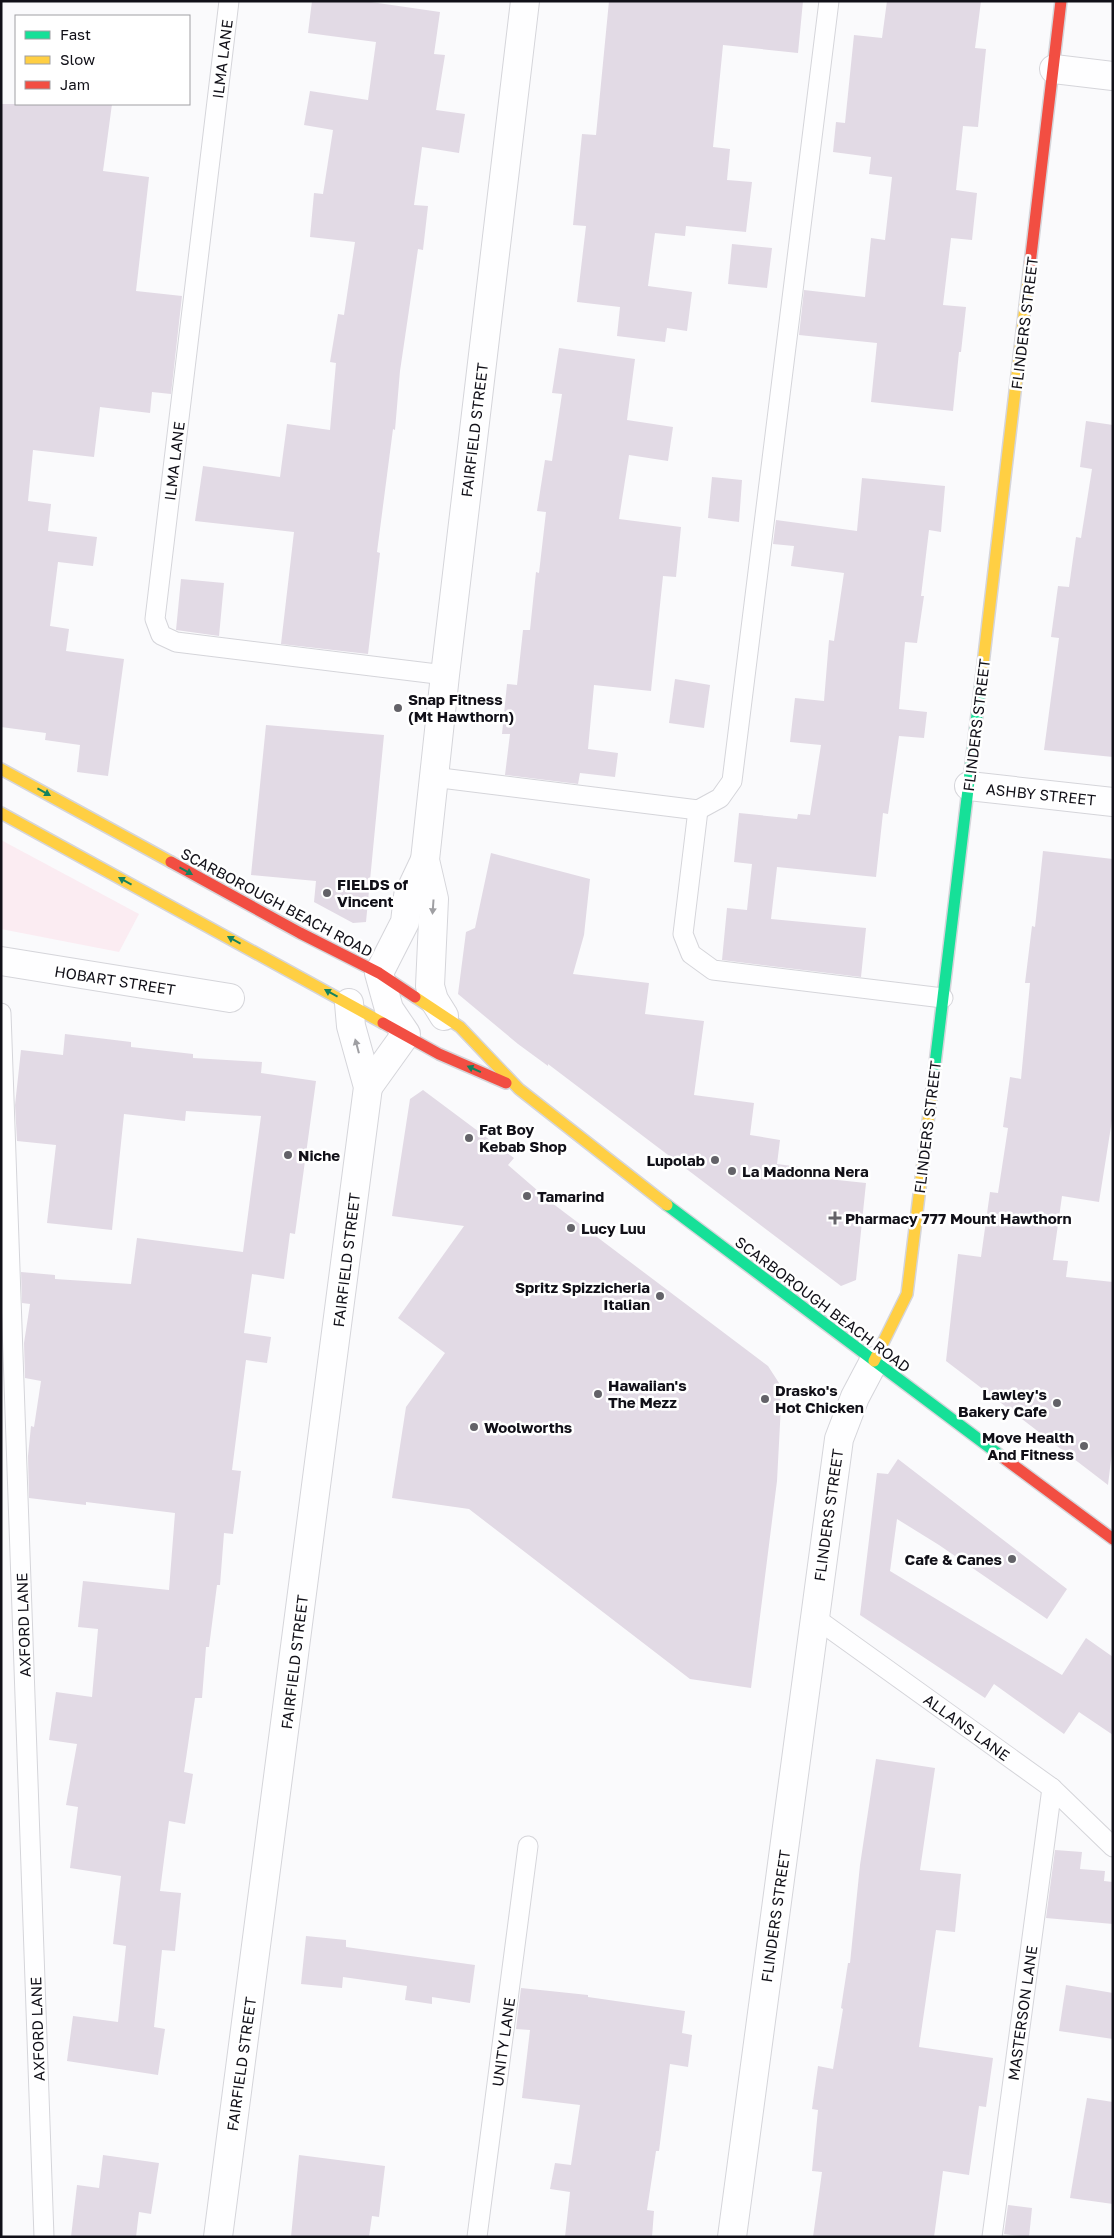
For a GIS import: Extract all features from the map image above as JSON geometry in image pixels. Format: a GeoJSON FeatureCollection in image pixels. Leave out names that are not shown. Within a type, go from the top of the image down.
{"type":"FeatureCollection","features":[{"type":"Feature","properties":{"kind":"main road","name":"FLINDERS STREET"},"geometry":{"type":"LineString","coordinates":[[874,1361],[907,1294],[1061,1]]}},
{"type":"Feature","properties":{"kind":"main road","name":"SCARBOROUGH BEACH ROAD"},"geometry":{"type":"LineString","coordinates":[[1,769],[300,933],[379,973],[444,1016],[460,1027],[519,1088],[700,1230],[874,1361],[1109,1529]]}},
{"type":"Feature","properties":{"kind":"main road","name":"SCARBOROUGH BEACH ROAD"},"geometry":{"type":"LineString","coordinates":[[1,813],[406,1034],[439,1054],[519,1088]]}},
{"type":"Feature","properties":{"kind":"street","name":"FAIRFIELD STREET"},"geometry":{"type":"LineString","coordinates":[[444,1016],[434,1000],[430,986],[434,898],[425,860],[433,777],[526,1]]}},
{"type":"Feature","properties":{"kind":"street"},"geometry":{"type":"LineString","coordinates":[[1054,69],[1113,76]]}},
{"type":"Feature","properties":{"kind":"street","name":"ASHBY STREET"},"geometry":{"type":"LineString","coordinates":[[969,786],[1113,802]]}},
{"type":"Feature","properties":{"kind":"street","name":"FAIRFIELD STREET"},"geometry":{"type":"LineString","coordinates":[[379,973],[404,922],[408,896],[425,860]]}},
{"type":"Feature","properties":{"kind":"street","name":"HOBART STREET"},"geometry":{"type":"LineString","coordinates":[[1,961],[230,998]]}},
{"type":"Feature","properties":{"kind":"street"},"geometry":{"type":"LineString","coordinates":[[379,973],[389,1008],[406,1034]]}},
{"type":"Feature","properties":{"kind":"street","name":"FAIRFIELD STREET"},"geometry":{"type":"LineString","coordinates":[[218,2237],[368,1087],[352,1026],[349,1003]]}},
{"type":"Feature","properties":{"kind":"street","name":"FAIRFIELD STREET"},"geometry":{"type":"LineString","coordinates":[[368,1087],[406,1034]]}},
{"type":"Feature","properties":{"kind":"street","name":"FLINDERS STREET"},"geometry":{"type":"LineString","coordinates":[[732,2237],[839,1439],[855,1397],[874,1361]]}},
{"type":"Feature","properties":{"kind":"lane","name":"ILMA LANE"},"geometry":{"type":"LineString","coordinates":[[229,1],[155,619],[161,635],[176,642],[445,675]]}},
{"type":"Feature","properties":{"kind":"lane"},"geometry":{"type":"LineString","coordinates":[[433,777],[698,810],[720,798],[732,781],[828,1]]}},
{"type":"Feature","properties":{"kind":"lane"},"geometry":{"type":"LineString","coordinates":[[698,810],[684,934],[691,954],[713,970],[943,998]]}},
{"type":"Feature","properties":{"kind":"lane","name":"AXFORD LANE"},"geometry":{"type":"LineString","coordinates":[[1,1012],[44,2237]]}},
{"type":"Feature","properties":{"kind":"lane","name":"ALLANS LANE"},"geometry":{"type":"LineString","coordinates":[[814,1617],[1052,1788],[1113,1847]]}},
{"type":"Feature","properties":{"kind":"lane","name":"MASTERSON LANE"},"geometry":{"type":"LineString","coordinates":[[992,2237],[1052,1788]]}},
{"type":"Feature","properties":{"kind":"lane","name":"UNITY LANE"},"geometry":{"type":"LineString","coordinates":[[477,2237],[528,1846]]}},
{"type":"Feature","properties":{"kind":"shaded area"},"geometry":{"type":"Polygon","coordinates":[[[1,840],[139,914],[119,952],[1,929],[1,840]]]}},
{"type":"Feature","properties":{"kind":"building"},"geometry":{"type":"Polygon","coordinates":[[[312,1],[364,1],[440,12],[434,54],[445,55],[436,110],[465,114],[459,153],[422,147],[414,205],[428,206],[423,250],[418,249],[400,371],[395,430],[393,429],[377,552],[380,553],[368,654],[281,644],[294,532],[195,521],[203,466],[280,477],[287,424],[330,430],[336,363],[330,362],[338,314],[344,315],[355,242],[310,237],[314,193],[323,194],[333,130],[304,125],[310,91],[368,100],[376,42],[308,33],[312,1]]]}},
{"type":"Feature","properties":{"kind":"building"},"geometry":{"type":"Polygon","coordinates":[[[609,1],[803,1],[798,53],[723,45],[713,147],[730,149],[727,180],[752,182],[746,232],[686,226],[685,236],[655,233],[648,286],[692,292],[687,331],[667,328],[665,342],[617,336],[620,307],[577,302],[586,226],[573,225],[582,134],[596,135],[609,1]]]}},
{"type":"Feature","properties":{"kind":"building"},"geometry":{"type":"Polygon","coordinates":[[[887,1],[981,1],[975,48],[986,49],[978,127],[963,126],[956,190],[977,193],[972,240],[951,238],[943,305],[966,307],[953,411],[871,402],[877,343],[799,335],[804,290],[865,297],[871,238],[885,240],[892,177],[869,174],[871,157],[833,152],[836,122],[845,123],[854,35],[882,38],[887,1]]]}},
{"type":"Feature","properties":{"kind":"building"},"geometry":{"type":"Polygon","coordinates":[[[1,104],[112,105],[103,171],[149,177],[136,291],[182,296],[171,394],[152,392],[150,413],[100,407],[94,457],[33,450],[28,501],[51,504],[48,531],[97,537],[93,566],[58,562],[50,626],[69,629],[66,651],[124,659],[108,776],[77,772],[80,745],[45,740],[46,733],[1,727],[1,104]]]}},
{"type":"Feature","properties":{"kind":"building"},"geometry":{"type":"Polygon","coordinates":[[[732,244],[772,248],[767,288],[728,284],[732,244]]]}},
{"type":"Feature","properties":{"kind":"building"},"geometry":{"type":"Polygon","coordinates":[[[559,348],[635,359],[627,420],[673,427],[668,461],[629,455],[619,519],[681,527],[676,577],[663,576],[651,691],[594,685],[588,749],[618,753],[615,777],[580,773],[578,784],[505,775],[510,734],[502,734],[507,684],[517,685],[523,630],[530,630],[536,572],[539,573],[546,512],[537,511],[545,460],[552,461],[562,394],[552,393],[559,348]]]}},
{"type":"Feature","properties":{"kind":"building"},"geometry":{"type":"Polygon","coordinates":[[[1086,421],[1113,425],[1113,757],[1044,750],[1059,638],[1051,637],[1058,586],[1069,587],[1076,537],[1081,538],[1092,469],[1080,467],[1086,421]]]}},
{"type":"Feature","properties":{"kind":"building"},"geometry":{"type":"Polygon","coordinates":[[[712,477],[742,480],[739,522],[708,518],[712,477]]]}},
{"type":"Feature","properties":{"kind":"building"},"geometry":{"type":"Polygon","coordinates":[[[862,478],[945,486],[941,532],[929,530],[921,596],[924,596],[917,643],[905,642],[899,709],[927,712],[924,738],[899,736],[888,814],[883,813],[876,877],[777,867],[771,919],[866,928],[861,977],[722,960],[727,908],[747,910],[752,864],[734,862],[739,813],[797,819],[798,814],[810,815],[821,745],[790,742],[795,698],[824,701],[829,640],[834,641],[844,573],[791,566],[794,546],[773,544],[776,520],[857,531],[862,478]]]}},
{"type":"Feature","properties":{"kind":"building"},"geometry":{"type":"Polygon","coordinates":[[[181,579],[224,583],[219,636],[176,630],[181,579]]]}},
{"type":"Feature","properties":{"kind":"building"},"geometry":{"type":"Polygon","coordinates":[[[675,679],[710,685],[704,728],[669,723],[675,679]]]}},
{"type":"Feature","properties":{"kind":"building"},"geometry":{"type":"Polygon","coordinates":[[[266,725],[384,735],[366,922],[353,923],[314,902],[316,881],[251,875],[266,725]]]}},
{"type":"Feature","properties":{"kind":"building"},"geometry":{"type":"Polygon","coordinates":[[[1043,851],[1113,859],[1113,1114],[1099,1202],[1062,1196],[1053,1260],[1068,1261],[1066,1277],[1113,1282],[1113,1444],[1108,1485],[946,1361],[958,1254],[981,1257],[990,1192],[998,1193],[1008,1128],[1003,1127],[1010,1077],[1021,1079],[1030,983],[1025,983],[1032,926],[1035,927],[1043,851]]]}},
{"type":"Feature","properties":{"kind":"building"},"geometry":{"type":"Polygon","coordinates":[[[491,853],[590,879],[584,935],[573,974],[649,983],[645,1014],[704,1021],[694,1095],[754,1103],[750,1135],[780,1140],[777,1164],[800,1167],[799,1176],[866,1183],[856,1280],[841,1286],[548,1064],[548,1066],[518,1044],[458,994],[466,932],[475,928],[491,853]]]}},
{"type":"Feature","properties":{"kind":"building"},"geometry":{"type":"Polygon","coordinates":[[[65,1034],[131,1042],[131,1047],[193,1054],[193,1058],[262,1062],[261,1073],[316,1081],[295,1234],[290,1233],[284,1279],[252,1274],[244,1333],[271,1337],[267,1363],[246,1360],[232,1470],[241,1471],[233,1534],[224,1533],[220,1585],[217,1585],[209,1647],[206,1647],[202,1698],[195,1698],[184,1772],[193,1774],[185,1824],[169,1821],[160,1891],[181,1893],[175,1951],[162,1950],[154,2027],[165,2029],[158,2075],[67,2061],[73,2016],[118,2022],[126,1946],[113,1944],[121,1876],[70,1868],[78,1807],[66,1805],[77,1744],[49,1740],[56,1692],[92,1697],[98,1629],[78,1627],[83,1581],[169,1590],[175,1513],[86,1502],[86,1505],[29,1498],[28,1456],[31,1426],[34,1427],[41,1381],[25,1378],[24,1343],[30,1304],[22,1303],[21,1272],[55,1275],[55,1279],[131,1284],[137,1238],[243,1252],[261,1116],[186,1111],[185,1121],[124,1114],[112,1230],[47,1223],[56,1145],[17,1141],[15,1105],[21,1050],[63,1055],[65,1034]]]}},
{"type":"Feature","properties":{"kind":"building","name":"Hawaiian's The Mezz"},"geometry":{"type":"Polygon","coordinates":[[[423,1090],[514,1158],[508,1165],[552,1203],[768,1366],[779,1383],[781,1405],[777,1481],[751,1688],[690,1679],[469,1509],[392,1498],[406,1407],[445,1353],[398,1318],[464,1226],[392,1216],[410,1099],[423,1090]]]}},
{"type":"Feature","properties":{"kind":"building"},"geometry":{"type":"Polygon","coordinates":[[[898,1459],[1067,1589],[1047,1619],[939,1545],[897,1519],[890,1571],[1062,1675],[1086,1638],[1113,1657],[1113,1735],[1079,1712],[1064,1734],[994,1684],[985,1698],[860,1615],[877,1473],[888,1474],[898,1459]]]}},
{"type":"Feature","properties":{"kind":"building"},"geometry":{"type":"Polygon","coordinates":[[[876,1759],[935,1768],[920,1870],[961,1874],[955,1932],[936,1930],[919,2047],[993,2058],[986,2107],[979,2106],[969,2175],[943,2171],[934,2237],[813,2237],[822,2172],[812,2171],[818,2110],[812,2109],[818,2066],[833,2069],[848,1963],[850,1963],[860,1865],[876,1759]]]}},
{"type":"Feature","properties":{"kind":"building"},"geometry":{"type":"Polygon","coordinates":[[[1055,1850],[1082,1852],[1080,1869],[1105,1871],[1104,1881],[1113,1882],[1113,1924],[1046,1918],[1055,1850]]]}},
{"type":"Feature","properties":{"kind":"building"},"geometry":{"type":"Polygon","coordinates":[[[306,1936],[346,1940],[346,1947],[475,1965],[470,2003],[432,1997],[432,2004],[405,2000],[407,1986],[343,1977],[342,1988],[301,1984],[306,1936]]]}},
{"type":"Feature","properties":{"kind":"building"},"geometry":{"type":"Polygon","coordinates":[[[1066,1985],[1113,1993],[1113,2039],[1059,2031],[1066,1985]]]}},
{"type":"Feature","properties":{"kind":"building"},"geometry":{"type":"Polygon","coordinates":[[[521,1988],[588,1995],[588,1997],[685,2011],[682,2033],[692,2035],[688,2067],[670,2064],[659,2151],[656,2151],[647,2210],[654,2211],[652,2237],[565,2237],[570,2192],[550,2189],[555,2163],[571,2165],[580,2105],[522,2098],[530,2030],[516,2029],[521,1988]]]}},
{"type":"Feature","properties":{"kind":"building"},"geometry":{"type":"Polygon","coordinates":[[[1087,2098],[1113,2102],[1113,2204],[1070,2198],[1087,2098]]]}},
{"type":"Feature","properties":{"kind":"building"},"geometry":{"type":"Polygon","coordinates":[[[103,2155],[159,2163],[151,2214],[139,2212],[136,2237],[71,2237],[77,2185],[99,2188],[103,2155]]]}},
{"type":"Feature","properties":{"kind":"building"},"geometry":{"type":"Polygon","coordinates":[[[299,2155],[385,2166],[379,2217],[372,2216],[369,2237],[291,2237],[299,2155]]]}},
{"type":"Feature","properties":{"kind":"building"},"geometry":{"type":"Polygon","coordinates":[[[1008,2205],[1032,2208],[1029,2237],[1004,2234],[1008,2205]]]}},
{"type":"Feature","properties":{"kind":"traffic: fast"},"geometry":{"type":"LineString","coordinates":[[932,1089],[982,673]]}},
{"type":"Feature","properties":{"kind":"traffic: fast"},"geometry":{"type":"LineString","coordinates":[[667,1205],[1001,1456]]}},
{"type":"Feature","properties":{"kind":"traffic: slow"},"geometry":{"type":"LineString","coordinates":[[982,673],[1030,264]]}},
{"type":"Feature","properties":{"kind":"traffic: slow"},"geometry":{"type":"LineString","coordinates":[[1,769],[171,862]]}},
{"type":"Feature","properties":{"kind":"traffic: slow"},"geometry":{"type":"LineString","coordinates":[[1,813],[383,1023]]}},
{"type":"Feature","properties":{"kind":"traffic: slow"},"geometry":{"type":"LineString","coordinates":[[415,997],[460,1027],[519,1089],[667,1205]]}},
{"type":"Feature","properties":{"kind":"traffic: slow"},"geometry":{"type":"LineString","coordinates":[[874,1361],[907,1294],[932,1089]]}},
{"type":"Feature","properties":{"kind":"traffic: jam"},"geometry":{"type":"LineString","coordinates":[[1030,264],[1061,1]]}},
{"type":"Feature","properties":{"kind":"traffic: jam"},"geometry":{"type":"LineString","coordinates":[[171,862],[300,933],[379,973],[415,997]]}},
{"type":"Feature","properties":{"kind":"traffic: jam"},"geometry":{"type":"LineString","coordinates":[[383,1023],[439,1054],[506,1083]]}},
{"type":"Feature","properties":{"kind":"traffic: jam"},"geometry":{"type":"LineString","coordinates":[[1001,1456],[1113,1539]]}},
{"type":"Feature","properties":{"kind":"place","name":"Snap Fitness (Mt Hawthorn)"},"geometry":{"type":"Point","coordinates":[398,708]}},
{"type":"Feature","properties":{"kind":"place","name":"FIELDS of Vincent"},"geometry":{"type":"Point","coordinates":[327,893]}},
{"type":"Feature","properties":{"kind":"place","name":"Fat Boy Kebab Shop"},"geometry":{"type":"Point","coordinates":[469,1138]}},
{"type":"Feature","properties":{"kind":"place","name":"Niche"},"geometry":{"type":"Point","coordinates":[288,1155]}},
{"type":"Feature","properties":{"kind":"place","name":"Lupolab"},"geometry":{"type":"Point","coordinates":[715,1160]}},
{"type":"Feature","properties":{"kind":"place","name":"La Madonna Nera"},"geometry":{"type":"Point","coordinates":[732,1171]}},
{"type":"Feature","properties":{"kind":"place","name":"Tamarind"},"geometry":{"type":"Point","coordinates":[527,1196]}},
{"type":"Feature","properties":{"kind":"place","name":"Pharmacy 777 Mount Hawthorn"},"geometry":{"type":"Point","coordinates":[835,1218]}},
{"type":"Feature","properties":{"kind":"place","name":"Lucy Luu"},"geometry":{"type":"Point","coordinates":[571,1228]}},
{"type":"Feature","properties":{"kind":"place","name":"Spritz Spizzicheria Italian"},"geometry":{"type":"Point","coordinates":[660,1296]}},
{"type":"Feature","properties":{"kind":"place","name":"Hawaiian's The Mezz"},"geometry":{"type":"Point","coordinates":[598,1394]}},
{"type":"Feature","properties":{"kind":"place","name":"Drasko's Hot Chicken"},"geometry":{"type":"Point","coordinates":[765,1399]}},
{"type":"Feature","properties":{"kind":"place","name":"Lawley's Bakery Cafe"},"geometry":{"type":"Point","coordinates":[1057,1403]}},
{"type":"Feature","properties":{"kind":"place","name":"Woolworths"},"geometry":{"type":"Point","coordinates":[474,1427]}},
{"type":"Feature","properties":{"kind":"place","name":"Move Health And Fitness"},"geometry":{"type":"Point","coordinates":[1084,1446]}},
{"type":"Feature","properties":{"kind":"place","name":"Cafe & Canes"},"geometry":{"type":"Point","coordinates":[1012,1559]}}]}
